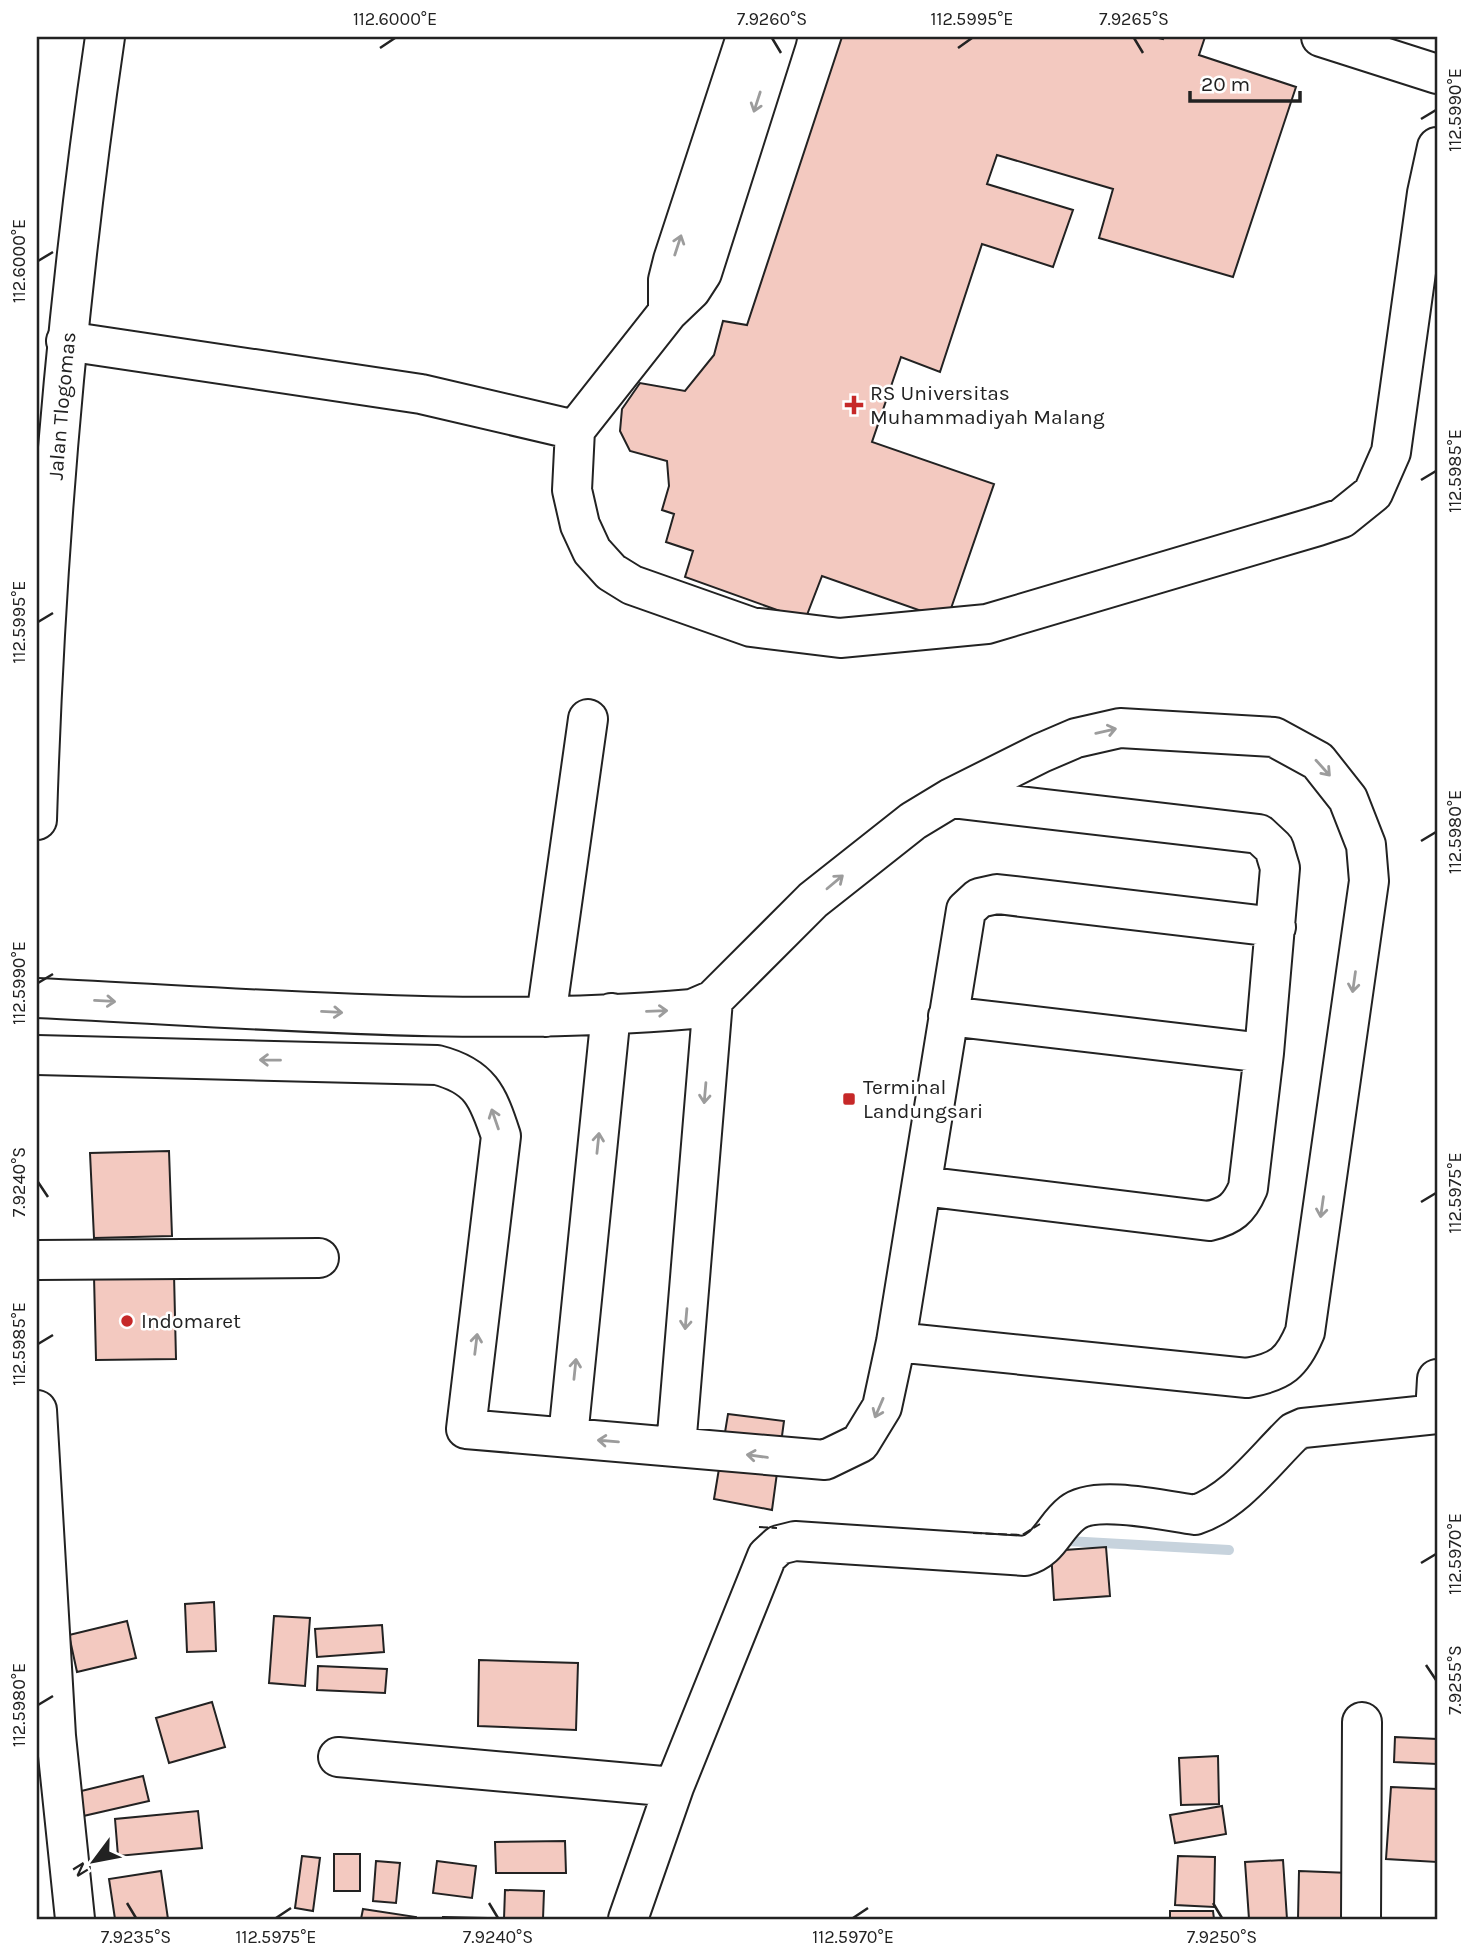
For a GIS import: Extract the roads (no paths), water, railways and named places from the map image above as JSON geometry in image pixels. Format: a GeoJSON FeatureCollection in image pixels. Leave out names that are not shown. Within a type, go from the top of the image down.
{"type":"FeatureCollection","features":[{"type":"Feature","properties":{"kind":"street","name":"Jalan Tlogomas"},"geometry":{"type":"LineString","coordinates":[[37,820],[41,671],[66,341],[79,218],[105,37]]}},
{"type":"Feature","properties":{"kind":"street"},"geometry":{"type":"LineString","coordinates":[[668,312],[673,260],[746,37]]}},
{"type":"Feature","properties":{"kind":"street"},"geometry":{"type":"LineString","coordinates":[[777,37],[702,273],[691,290],[668,312],[575,430],[572,490],[580,525],[593,551],[611,572],[632,584],[751,627],[841,638],[987,624],[1342,518],[1373,493],[1391,452],[1427,193],[1437,147]]}},
{"type":"Feature","properties":{"kind":"street"},"geometry":{"type":"LineString","coordinates":[[1321,37],[1437,74]]}},
{"type":"Feature","properties":{"kind":"street"},"geometry":{"type":"LineString","coordinates":[[66,341],[421,394],[575,430]]}},
{"type":"Feature","properties":{"kind":"street"},"geometry":{"type":"LineString","coordinates":[[546,1017],[588,719]]}},
{"type":"Feature","properties":{"kind":"street"},"geometry":{"type":"LineString","coordinates":[[37,998],[428,1016],[546,1017],[692,1009],[713,1000],[813,900],[913,821],[951,798],[1064,743],[1120,728],[1274,737],[1318,761],[1348,799],[1366,845],[1368,881],[1305,1332],[1290,1362],[1275,1370],[1247,1378],[896,1342]]}},
{"type":"Feature","properties":{"kind":"street"},"geometry":{"type":"LineString","coordinates":[[922,1186],[1209,1221],[1233,1213],[1242,1203],[1248,1188],[1276,927],[1280,868],[1274,848],[1259,834],[951,798]]}},
{"type":"Feature","properties":{"kind":"street"},"geometry":{"type":"LineString","coordinates":[[37,1055],[437,1065],[456,1070],[473,1080],[485,1094],[500,1136],[466,1429],[825,1460],[860,1443],[882,1407],[896,1342],[965,910],[979,898],[996,894],[1276,927]]}},
{"type":"Feature","properties":{"kind":"street"},"geometry":{"type":"LineString","coordinates":[[676,1447],[713,1000]]}},
{"type":"Feature","properties":{"kind":"street"},"geometry":{"type":"LineString","coordinates":[[569,1437],[611,1013]]}},
{"type":"Feature","properties":{"kind":"street"},"geometry":{"type":"LineString","coordinates":[[948,1016],[1264,1053]]}},
{"type":"Feature","properties":{"kind":"street"},"geometry":{"type":"LineString","coordinates":[[37,1260],[319,1258]]}},
{"type":"Feature","properties":{"kind":"street"},"geometry":{"type":"LineString","coordinates":[[628,1919],[661,1786],[767,1556],[779,1545],[794,1541],[1025,1556],[1038,1552],[1050,1542],[1069,1515],[1096,1503],[1195,1515],[1225,1500],[1294,1432],[1437,1402]]}},
{"type":"Feature","properties":{"kind":"street"},"geometry":{"type":"LineString","coordinates":[[37,1410],[46,1702],[75,1919]]}},
{"type":"Feature","properties":{"kind":"street"},"geometry":{"type":"LineString","coordinates":[[1361,1919],[1362,1722]]}},
{"type":"Feature","properties":{"kind":"street"},"geometry":{"type":"LineString","coordinates":[[338,1757],[661,1786]]}},
{"type":"Feature","properties":{"kind":"waterway"},"geometry":{"type":"LineString","coordinates":[[1067,1541],[1229,1550]]}},
{"type":"Feature","properties":{"kind":"place","name":"RS Universitas Muhammadiyah Malang"},"geometry":{"type":"Point","coordinates":[854,405]}},
{"type":"Feature","properties":{"kind":"place","name":"Terminal Landungsari"},"geometry":{"type":"Point","coordinates":[849,1099]}},
{"type":"Feature","properties":{"kind":"place","name":"Indomaret"},"geometry":{"type":"Point","coordinates":[127,1321]}}]}
